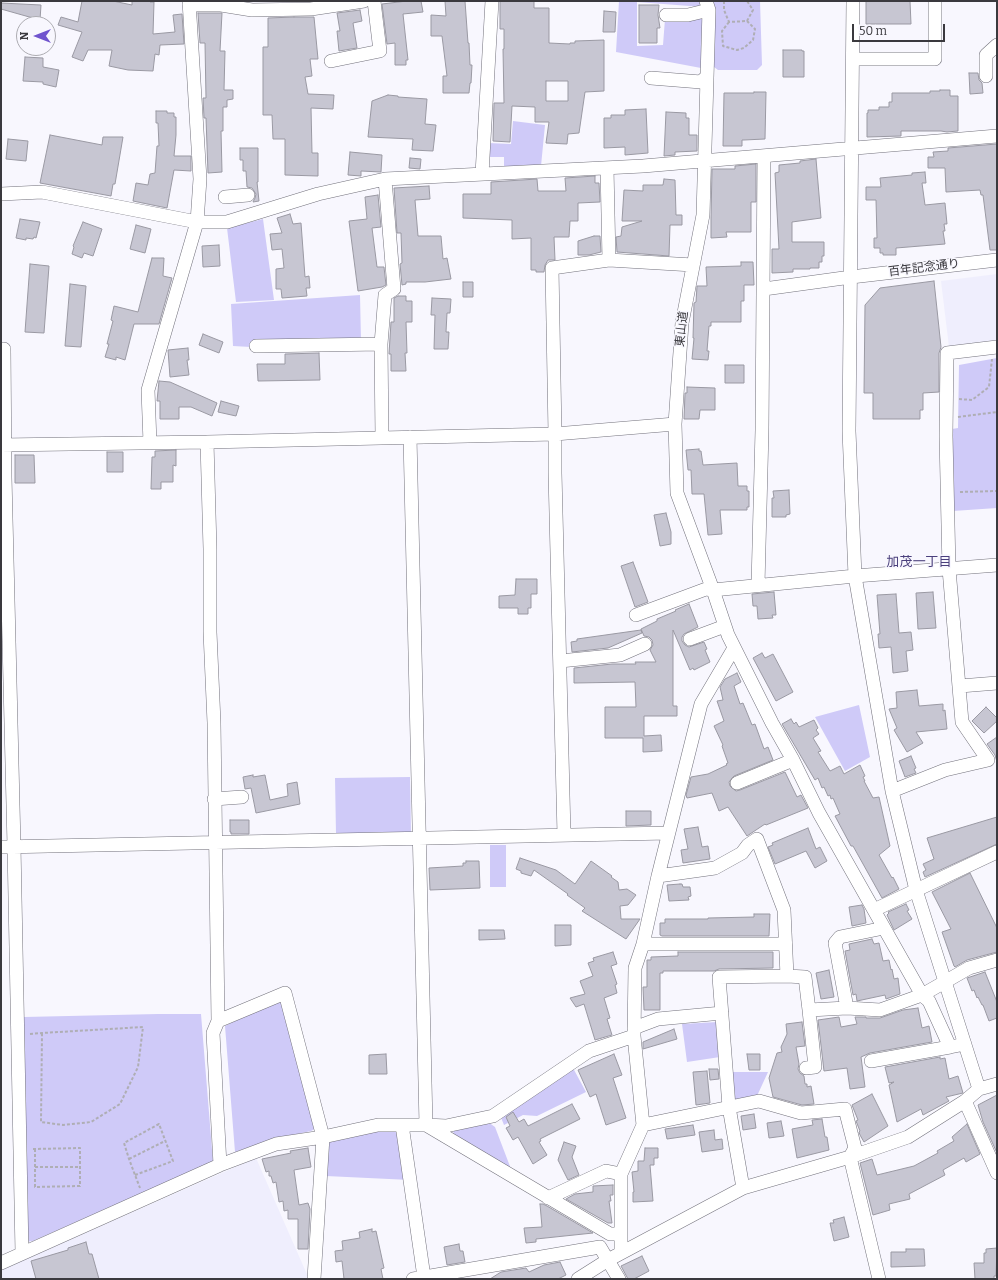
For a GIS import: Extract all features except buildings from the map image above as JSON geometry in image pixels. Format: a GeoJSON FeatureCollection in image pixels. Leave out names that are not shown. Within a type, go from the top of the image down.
{"type":"FeatureCollection","features":[{"type":"Feature","properties":{"kind":"street"},"geometry":{"type":"LineString","coordinates":[[150,443],[148,390],[197,222],[200,179],[189,3],[221,5],[252,10],[311,9],[364,1]]}},
{"type":"Feature","properties":{"kind":"street"},"geometry":{"type":"LineString","coordinates":[[331,61],[380,51],[374,1]]}},
{"type":"Feature","properties":{"kind":"street"},"geometry":{"type":"LineString","coordinates":[[482,174],[492,1]]}},
{"type":"Feature","properties":{"kind":"street"},"geometry":{"type":"LineString","coordinates":[[853,1],[849,431],[855,576],[892,791],[916,890],[979,1090]]}},
{"type":"Feature","properties":{"kind":"street"},"geometry":{"type":"LineString","coordinates":[[853,59],[935,59],[935,1]]}},
{"type":"Feature","properties":{"kind":"street"},"geometry":{"type":"LineString","coordinates":[[666,16],[688,16],[708,6]]}},
{"type":"Feature","properties":{"kind":"street","name":"東山道"},"geometry":{"type":"LineString","coordinates":[[708,6],[703,215],[682,323],[674,424],[677,493],[734,648],[819,813],[922,995],[929,1001],[950,1047]]}},
{"type":"Feature","properties":{"kind":"street"},"geometry":{"type":"LineString","coordinates":[[986,76],[986,55],[997,45]]}},
{"type":"Feature","properties":{"kind":"street"},"geometry":{"type":"LineString","coordinates":[[651,78],[700,82],[707,76]]}},
{"type":"Feature","properties":{"kind":"street"},"geometry":{"type":"LineString","coordinates":[[1,194],[42,192],[197,222],[228,222],[318,194],[385,179],[607,168],[997,136]]}},
{"type":"Feature","properties":{"kind":"street"},"geometry":{"type":"LineString","coordinates":[[758,586],[764,289],[764,156]]}},
{"type":"Feature","properties":{"kind":"street"},"geometry":{"type":"LineString","coordinates":[[607,168],[609,260]]}},
{"type":"Feature","properties":{"kind":"street"},"geometry":{"type":"LineString","coordinates":[[382,438],[381,344],[385,295],[394,289],[385,179]]}},
{"type":"Feature","properties":{"kind":"street"},"geometry":{"type":"LineString","coordinates":[[225,197],[248,195]]}},
{"type":"Feature","properties":{"kind":"street"},"geometry":{"type":"LineString","coordinates":[[564,835],[555,472],[552,268],[609,260],[693,265]]}},
{"type":"Feature","properties":{"kind":"street","name":"百年記念通り"},"geometry":{"type":"LineString","coordinates":[[764,289],[997,260]]}},
{"type":"Feature","properties":{"kind":"street"},"geometry":{"type":"LineString","coordinates":[[256,346],[381,344]]}},
{"type":"Feature","properties":{"kind":"street"},"geometry":{"type":"LineString","coordinates":[[1,349],[4,349],[3,445],[8,846],[17,1035],[22,1253]]}},
{"type":"Feature","properties":{"kind":"street"},"geometry":{"type":"LineString","coordinates":[[892,791],[945,770],[988,760],[962,722],[949,569],[946,436],[947,353],[995,352]]}},
{"type":"Feature","properties":{"kind":"street"},"geometry":{"type":"LineString","coordinates":[[3,445],[555,434],[674,424]]}},
{"type":"Feature","properties":{"kind":"street"},"geometry":{"type":"LineString","coordinates":[[410,437],[426,1125]]}},
{"type":"Feature","properties":{"kind":"street"},"geometry":{"type":"LineString","coordinates":[[207,442],[210,549],[210,632],[214,723],[218,1021],[213,1033],[220,1165]]}},
{"type":"Feature","properties":{"kind":"street"},"geometry":{"type":"LineString","coordinates":[[636,615],[706,589],[713,590],[855,576],[997,565]]}},
{"type":"Feature","properties":{"kind":"street"},"geometry":{"type":"LineString","coordinates":[[690,639],[725,626]]}},
{"type":"Feature","properties":{"kind":"street"},"geometry":{"type":"LineString","coordinates":[[560,661],[620,655],[645,644]]}},
{"type":"Feature","properties":{"kind":"street"},"geometry":{"type":"LineString","coordinates":[[621,1253],[621,1174],[643,1125],[634,1032],[635,968],[643,944],[668,833],[701,704],[734,648]]}},
{"type":"Feature","properties":{"kind":"street"},"geometry":{"type":"LineString","coordinates":[[960,686],[997,683]]}},
{"type":"Feature","properties":{"kind":"street"},"geometry":{"type":"LineString","coordinates":[[737,783],[793,760]]}},
{"type":"Feature","properties":{"kind":"street"},"geometry":{"type":"LineString","coordinates":[[214,799],[242,797]]}},
{"type":"Feature","properties":{"kind":"street"},"geometry":{"type":"LineString","coordinates":[[8,846],[668,833]]}},
{"type":"Feature","properties":{"kind":"street"},"geometry":{"type":"LineString","coordinates":[[658,876],[714,868],[742,853],[748,845],[758,840],[784,910],[787,976]]}},
{"type":"Feature","properties":{"kind":"street"},"geometry":{"type":"LineString","coordinates":[[874,910],[997,852]]}},
{"type":"Feature","properties":{"kind":"street"},"geometry":{"type":"LineString","coordinates":[[847,1008],[835,943],[840,937],[884,928]]}},
{"type":"Feature","properties":{"kind":"street"},"geometry":{"type":"LineString","coordinates":[[643,944],[786,944]]}},
{"type":"Feature","properties":{"kind":"street"},"geometry":{"type":"LineString","coordinates":[[809,1010],[847,1008],[880,1010],[922,995],[969,968],[997,960]]}},
{"type":"Feature","properties":{"kind":"street"},"geometry":{"type":"LineString","coordinates":[[743,1188],[729,1107],[720,977],[804,977],[815,1067],[806,1068]]}},
{"type":"Feature","properties":{"kind":"street"},"geometry":{"type":"LineString","coordinates":[[218,1021],[286,993],[323,1137],[314,1279]]}},
{"type":"Feature","properties":{"kind":"street"},"geometry":{"type":"LineString","coordinates":[[1,1263],[220,1165],[276,1144],[323,1137],[378,1125],[446,1126],[493,1116],[589,1051],[634,1032],[658,1018],[722,1013]]}},
{"type":"Feature","properties":{"kind":"street"},"geometry":{"type":"LineString","coordinates":[[871,1061],[965,1044]]}},
{"type":"Feature","properties":{"kind":"street"},"geometry":{"type":"LineString","coordinates":[[578,1279],[608,1260],[743,1188],[850,1157],[908,1137],[965,1101],[979,1090],[997,1084]]}},
{"type":"Feature","properties":{"kind":"street"},"geometry":{"type":"LineString","coordinates":[[643,1125],[759,1101],[801,1113],[845,1109],[855,1148],[850,1157],[879,1279]]}},
{"type":"Feature","properties":{"kind":"street"},"geometry":{"type":"LineString","coordinates":[[965,1101],[997,1173]]}},
{"type":"Feature","properties":{"kind":"street"},"geometry":{"type":"LineString","coordinates":[[402,1125],[418,1278],[600,1247],[619,1279]]}},
{"type":"Feature","properties":{"kind":"street"},"geometry":{"type":"LineString","coordinates":[[426,1125],[610,1234],[620,1234]]}},
{"type":"Feature","properties":{"kind":"street"},"geometry":{"type":"LineString","coordinates":[[548,1198],[606,1170],[621,1174]]}},
{"type":"Feature","properties":{"kind":"path"},"geometry":{"type":"LineString","coordinates":[[724,1],[724,10],[729,22]]}},
{"type":"Feature","properties":{"kind":"path"},"geometry":{"type":"LineString","coordinates":[[747,1],[753,10],[747,21]]}},
{"type":"Feature","properties":{"kind":"path"},"geometry":{"type":"LineString","coordinates":[[747,21],[755,29],[753,40],[744,48],[737,50],[723,46],[722,31],[729,22],[747,21]]}},
{"type":"Feature","properties":{"kind":"path"},"geometry":{"type":"LineString","coordinates":[[737,50],[737,55]]}},
{"type":"Feature","properties":{"kind":"path"},"geometry":{"type":"LineString","coordinates":[[995,352],[997,356]]}},
{"type":"Feature","properties":{"kind":"path"},"geometry":{"type":"LineString","coordinates":[[985,359],[995,352]]}},
{"type":"Feature","properties":{"kind":"path"},"geometry":{"type":"LineString","coordinates":[[959,398],[972,400],[989,386],[995,352]]}},
{"type":"Feature","properties":{"kind":"path"},"geometry":{"type":"LineString","coordinates":[[954,417],[997,412]]}},
{"type":"Feature","properties":{"kind":"path"},"geometry":{"type":"LineString","coordinates":[[955,493],[997,491]]}},
{"type":"Feature","properties":{"kind":"path"},"geometry":{"type":"LineString","coordinates":[[17,1035],[42,1033],[143,1027],[138,1068],[120,1104],[91,1122],[63,1125],[41,1122],[42,1033]]}},
{"type":"Feature","properties":{"kind":"path"},"geometry":{"type":"LineString","coordinates":[[135,1175],[173,1161],[159,1124],[124,1144],[135,1175],[144,1198]]}},
{"type":"Feature","properties":{"kind":"path"},"geometry":{"type":"LineString","coordinates":[[129,1158],[165,1141]]}},
{"type":"Feature","properties":{"kind":"path"},"geometry":{"type":"LineString","coordinates":[[20,1149],[80,1148],[80,1186],[35,1187],[35,1149]]}},
{"type":"Feature","properties":{"kind":"path"},"geometry":{"type":"LineString","coordinates":[[35,1168],[80,1167]]}},
{"type":"Feature","properties":{"kind":"shaded area"},"geometry":{"type":"Polygon","coordinates":[[[619,1],[700,1],[703,7],[637,2],[637,46],[663,45],[665,19],[705,18],[701,68],[616,52],[619,1]]]}},
{"type":"Feature","properties":{"kind":"shaded area"},"geometry":{"type":"Polygon","coordinates":[[[713,1],[760,1],[762,65],[757,70],[718,70],[714,67],[713,1]]]}},
{"type":"Feature","properties":{"kind":"shaded area"},"geometry":{"type":"Polygon","coordinates":[[[513,121],[545,125],[541,166],[504,168],[504,157],[487,157],[488,143],[511,144],[513,121]]]}},
{"type":"Feature","properties":{"kind":"shaded area"},"geometry":{"type":"Polygon","coordinates":[[[263,219],[274,300],[236,302],[227,228],[263,219]]]}},
{"type":"Feature","properties":{"kind":"shaded area"},"geometry":{"type":"Polygon","coordinates":[[[997,274],[997,341],[949,347],[941,281],[997,274]]]}},
{"type":"Feature","properties":{"kind":"shaded area"},"geometry":{"type":"Polygon","coordinates":[[[360,295],[361,341],[251,347],[233,346],[231,304],[360,295]]]}},
{"type":"Feature","properties":{"kind":"shaded area"},"geometry":{"type":"Polygon","coordinates":[[[997,358],[997,508],[953,511],[952,429],[958,428],[959,365],[997,358]]]}},
{"type":"Feature","properties":{"kind":"shaded area"},"geometry":{"type":"Polygon","coordinates":[[[859,705],[870,757],[845,771],[815,717],[859,705]]]}},
{"type":"Feature","properties":{"kind":"shaded area"},"geometry":{"type":"Polygon","coordinates":[[[410,777],[411,834],[336,834],[335,778],[410,777]]]}},
{"type":"Feature","properties":{"kind":"shaded area"},"geometry":{"type":"Polygon","coordinates":[[[490,845],[506,845],[506,887],[490,887],[490,845]]]}},
{"type":"Feature","properties":{"kind":"shaded area"},"geometry":{"type":"Polygon","coordinates":[[[276,1000],[282,1001],[316,1128],[311,1131],[274,1139],[235,1152],[225,1026],[276,1000]]]}},
{"type":"Feature","properties":{"kind":"shaded area"},"geometry":{"type":"Polygon","coordinates":[[[201,1014],[213,1162],[33,1241],[25,1242],[24,1017],[201,1014]]]}},
{"type":"Feature","properties":{"kind":"shaded area"},"geometry":{"type":"Polygon","coordinates":[[[718,1022],[720,1057],[687,1062],[682,1024],[718,1022]]]}},
{"type":"Feature","properties":{"kind":"shaded area"},"geometry":{"type":"Polygon","coordinates":[[[573,1068],[586,1092],[537,1116],[523,1115],[504,1125],[500,1115],[573,1068]]]}},
{"type":"Feature","properties":{"kind":"shaded area"},"geometry":{"type":"Polygon","coordinates":[[[731,1072],[768,1072],[757,1096],[737,1101],[733,1097],[731,1072]]]}},
{"type":"Feature","properties":{"kind":"shaded area"},"geometry":{"type":"Polygon","coordinates":[[[488,1122],[495,1127],[511,1169],[453,1137],[454,1128],[488,1122]]]}},
{"type":"Feature","properties":{"kind":"shaded area"},"geometry":{"type":"Polygon","coordinates":[[[400,1128],[410,1180],[326,1176],[329,1142],[333,1138],[400,1128]]]}},
{"type":"Feature","properties":{"kind":"shaded area"},"geometry":{"type":"Polygon","coordinates":[[[256,1158],[309,1279],[1,1279],[1,1270],[256,1158]]]}},
{"type":"Feature","properties":{"kind":"district","name":"加茂一丁目"},"geometry":{"type":"Point","coordinates":[919,562]}}]}
